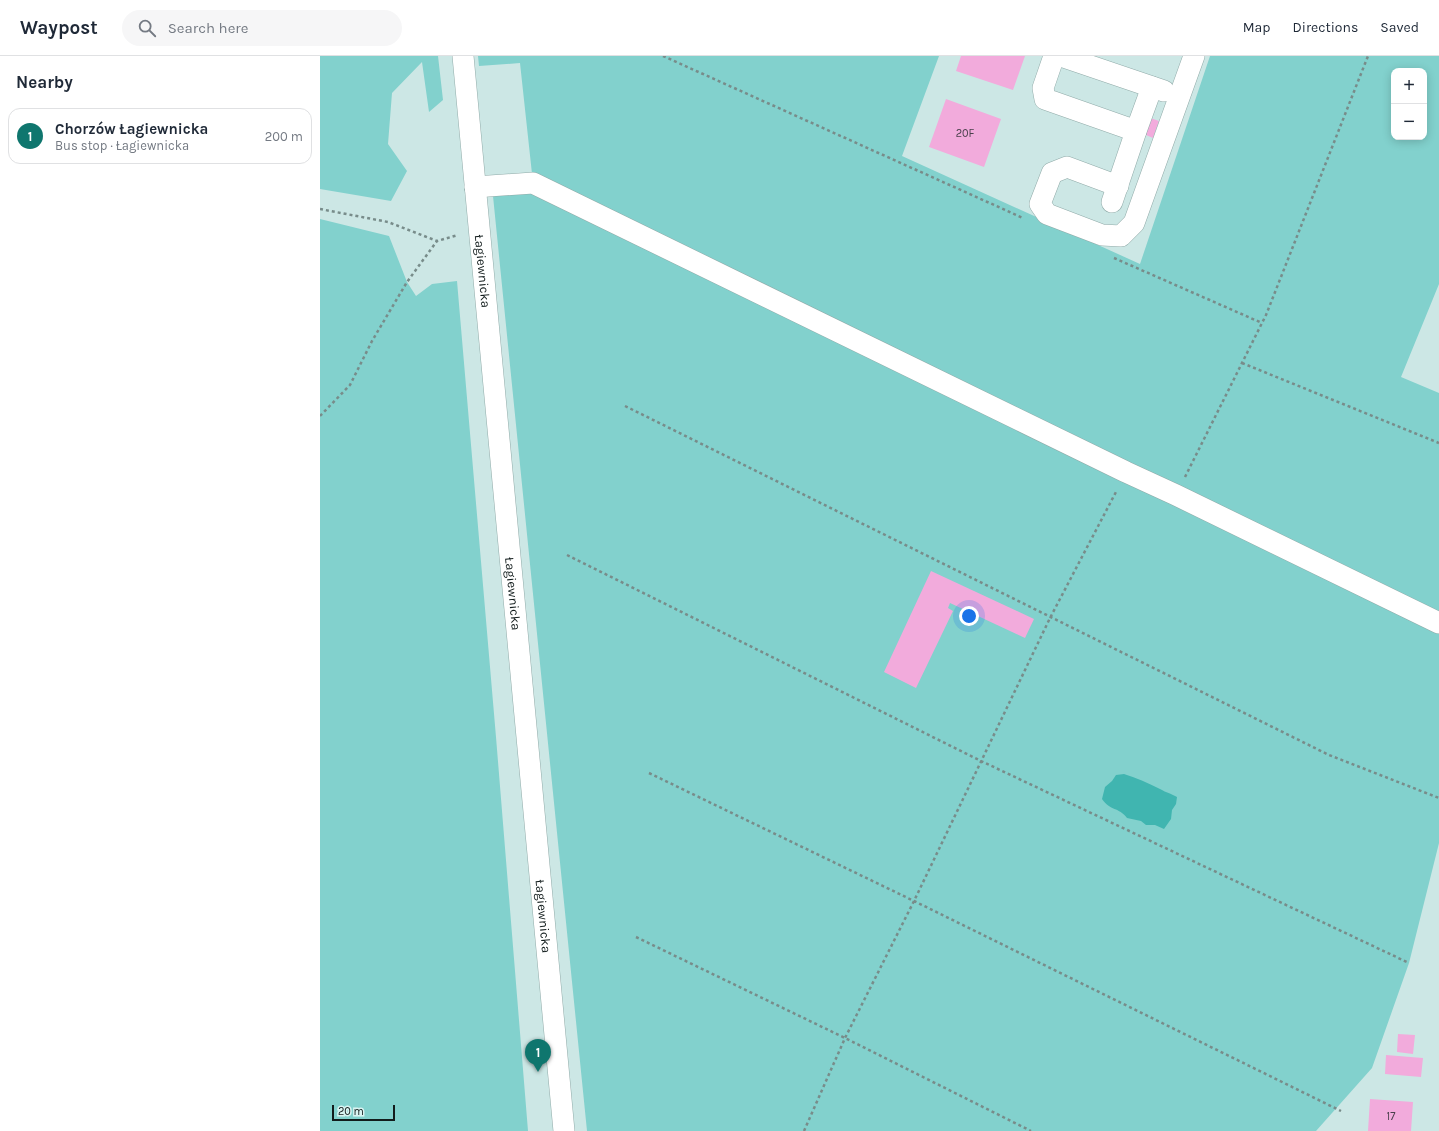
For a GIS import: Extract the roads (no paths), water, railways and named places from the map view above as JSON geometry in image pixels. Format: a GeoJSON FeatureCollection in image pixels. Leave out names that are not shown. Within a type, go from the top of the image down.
{"type":"FeatureCollection","features":[{"type":"Feature","properties":{"kind":"street","name":"Łagiewnicka"},"geometry":{"type":"LineString","coordinates":[[463,56],[564,1131]]}},
{"type":"Feature","properties":{"kind":"street"},"geometry":{"type":"LineString","coordinates":[[1054,56],[1043,88],[1045,100],[1136,131]]}},
{"type":"Feature","properties":{"kind":"street"},"geometry":{"type":"LineString","coordinates":[[1061,56],[1180,97]]}},
{"type":"Feature","properties":{"kind":"street"},"geometry":{"type":"LineString","coordinates":[[1152,88],[1115,194],[1067,167],[1052,172],[1040,204],[1047,214],[1102,235],[1121,236],[1134,223],[1194,56]]}},
{"type":"Feature","properties":{"kind":"street"},"geometry":{"type":"LineString","coordinates":[[475,187],[533,183],[1439,623]]}},
{"type":"Feature","properties":{"kind":"place","name":"Chorzów Łagiewnicka"},"geometry":{"type":"Point","coordinates":[538,1072]}}]}
